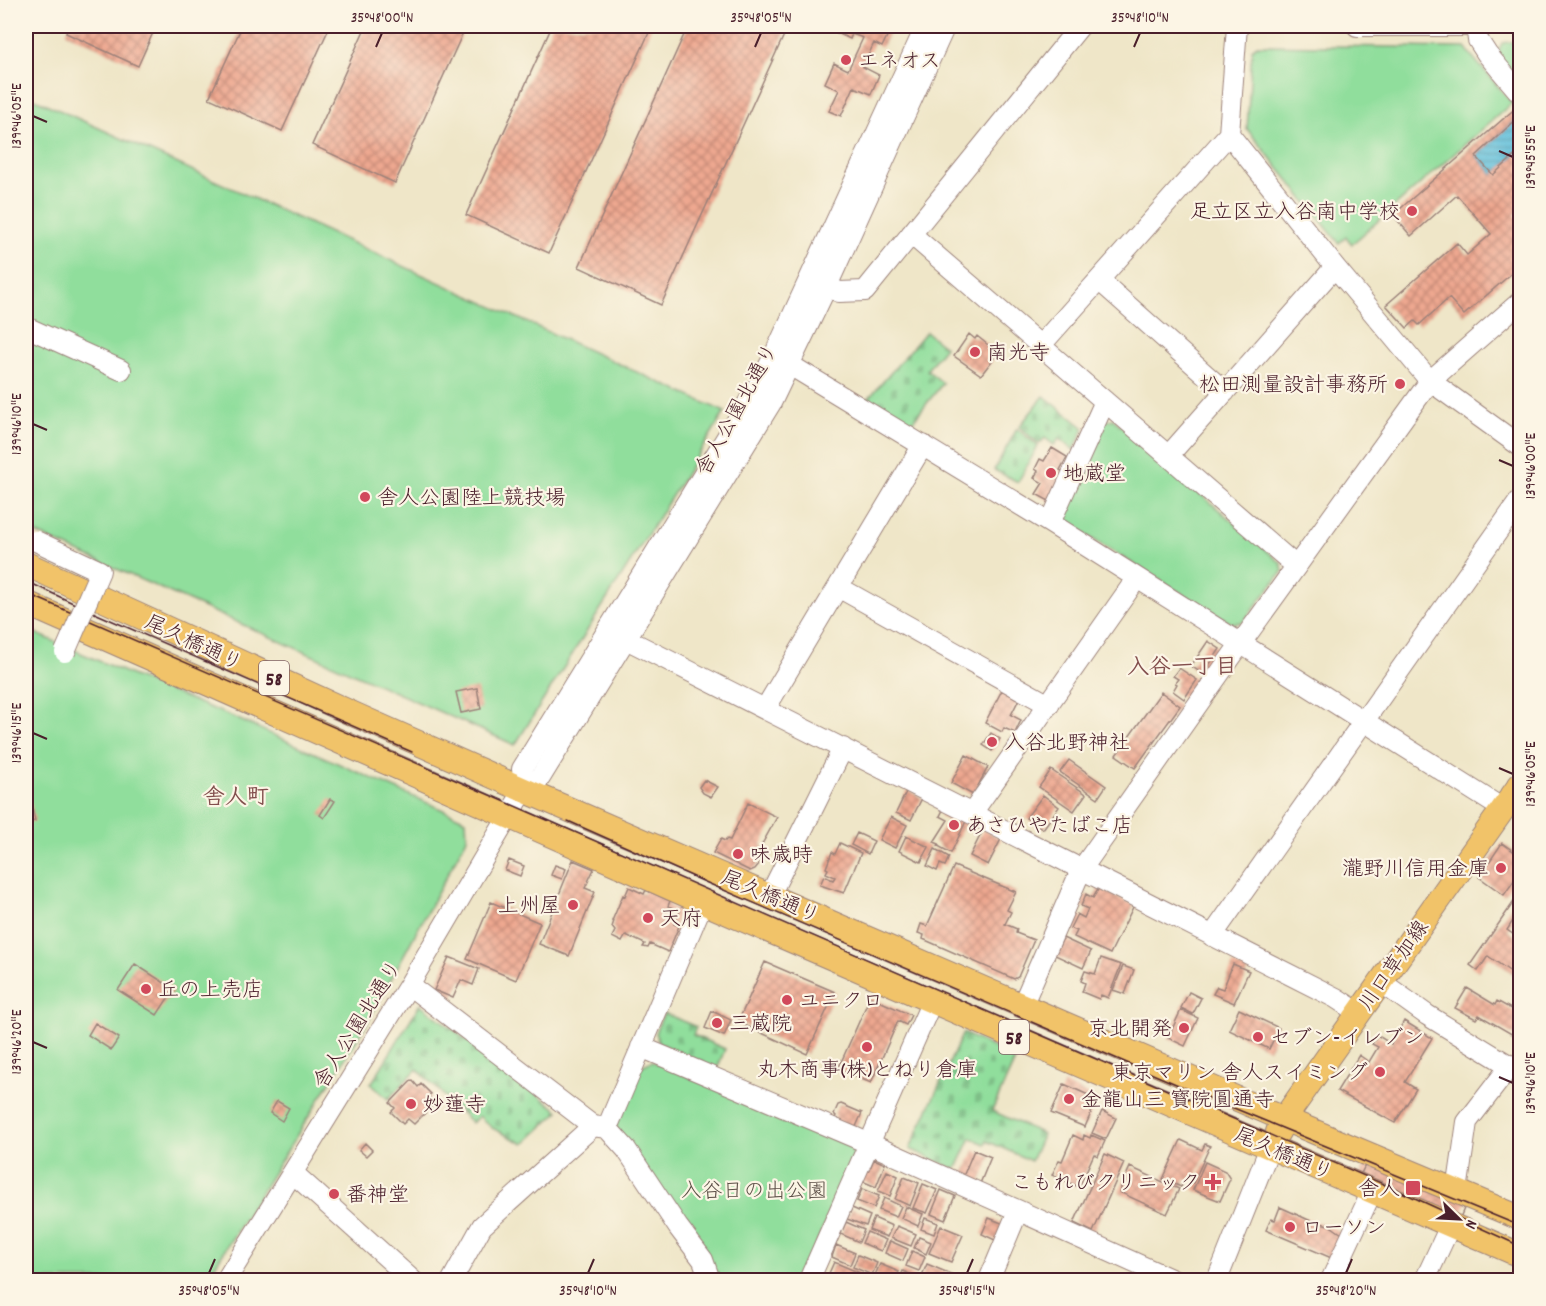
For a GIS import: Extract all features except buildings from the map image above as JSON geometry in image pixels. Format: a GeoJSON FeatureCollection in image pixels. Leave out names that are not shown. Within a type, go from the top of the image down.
{"type":"FeatureCollection","features":[{"type":"Feature","properties":{"kind":"main road","name":"尾久橋通り"},"geometry":{"type":"LineString","coordinates":[[26,564],[524,790],[1284,1119],[1521,1218]]}},
{"type":"Feature","properties":{"kind":"main road","name":"尾久橋通り"},"geometry":{"type":"LineString","coordinates":[[26,603],[703,902],[1521,1255]]}},
{"type":"Feature","properties":{"kind":"main road","name":"川口草加線"},"geometry":{"type":"LineString","coordinates":[[1270,1147],[1284,1119],[1521,785]]}},
{"type":"Feature","properties":{"kind":"street","name":"舎人公園北通り"},"geometry":{"type":"LineString","coordinates":[[524,790],[522,769],[734,427],[772,360],[926,26]]}},
{"type":"Feature","properties":{"kind":"street","name":"舎人公園北通り"},"geometry":{"type":"LineString","coordinates":[[226,1281],[409,985],[524,790],[540,778],[771,403],[827,286],[945,26]]}},
{"type":"Feature","properties":{"kind":"street"},"geometry":{"type":"LineString","coordinates":[[827,286],[839,292],[865,291],[1080,26]]}},
{"type":"Feature","properties":{"kind":"street"},"geometry":{"type":"LineString","coordinates":[[1040,346],[1229,135],[1237,26]]}},
{"type":"Feature","properties":{"kind":"street"},"geometry":{"type":"LineString","coordinates":[[1357,26],[1478,26],[1478,40],[1487,54],[1521,93]]}},
{"type":"Feature","properties":{"kind":"street"},"geometry":{"type":"LineString","coordinates":[[1229,135],[1430,381],[1521,446]]}},
{"type":"Feature","properties":{"kind":"street"},"geometry":{"type":"LineString","coordinates":[[911,234],[1296,566]]}},
{"type":"Feature","properties":{"kind":"street"},"geometry":{"type":"LineString","coordinates":[[1169,455],[1335,267]]}},
{"type":"Feature","properties":{"kind":"street"},"geometry":{"type":"LineString","coordinates":[[1099,280],[1225,392]]}},
{"type":"Feature","properties":{"kind":"street"},"geometry":{"type":"LineString","coordinates":[[1022,1006],[1081,870],[1241,643],[1430,381],[1521,302]]}},
{"type":"Feature","properties":{"kind":"street"},"geometry":{"type":"LineString","coordinates":[[26,327],[121,370]]}},
{"type":"Feature","properties":{"kind":"street"},"geometry":{"type":"LineString","coordinates":[[790,365],[1050,523],[1503,809]]}},
{"type":"Feature","properties":{"kind":"street"},"geometry":{"type":"LineString","coordinates":[[1050,523],[1105,401]]}},
{"type":"Feature","properties":{"kind":"street"},"geometry":{"type":"LineString","coordinates":[[765,709],[922,445]]}},
{"type":"Feature","properties":{"kind":"street"},"geometry":{"type":"LineString","coordinates":[[1212,936],[1521,500]]}},
{"type":"Feature","properties":{"kind":"street"},"geometry":{"type":"LineString","coordinates":[[36,541],[100,571],[65,652]]}},
{"type":"Feature","properties":{"kind":"street"},"geometry":{"type":"LineString","coordinates":[[972,813],[1137,578]]}},
{"type":"Feature","properties":{"kind":"street"},"geometry":{"type":"LineString","coordinates":[[838,587],[1049,705]]}},
{"type":"Feature","properties":{"kind":"street"},"geometry":{"type":"LineString","coordinates":[[626,639],[972,813],[1342,1002],[1359,1013]]}},
{"type":"Feature","properties":{"kind":"street"},"geometry":{"type":"LineString","coordinates":[[770,895],[843,748]]}},
{"type":"Feature","properties":{"kind":"street"},"geometry":{"type":"LineString","coordinates":[[452,1281],[482,1226],[600,1127],[641,1047],[703,902]]}},
{"type":"Feature","properties":{"kind":"street"},"geometry":{"type":"LineString","coordinates":[[1381,982],[1427,1015],[1516,1068],[1467,1122],[1457,1191]]}},
{"type":"Feature","properties":{"kind":"street"},"geometry":{"type":"LineString","coordinates":[[409,985],[600,1127],[626,1149],[703,1260],[710,1281]]}},
{"type":"Feature","properties":{"kind":"street"},"geometry":{"type":"LineString","coordinates":[[809,1281],[932,1001]]}},
{"type":"Feature","properties":{"kind":"street"},"geometry":{"type":"LineString","coordinates":[[641,1047],[868,1143],[1173,1281]]}},
{"type":"Feature","properties":{"kind":"street"},"geometry":{"type":"LineString","coordinates":[[1217,1281],[1270,1147]]}},
{"type":"Feature","properties":{"kind":"street"},"geometry":{"type":"LineString","coordinates":[[293,1173],[412,1281]]}},
{"type":"Feature","properties":{"kind":"street"},"geometry":{"type":"LineString","coordinates":[[1331,1281],[1367,1202]]}},
{"type":"Feature","properties":{"kind":"street"},"geometry":{"type":"LineString","coordinates":[[989,1281],[1018,1211]]}},
{"type":"Feature","properties":{"kind":"street"},"geometry":{"type":"LineString","coordinates":[[1425,1281],[1450,1226]]}},
{"type":"Feature","properties":{"kind":"green space"},"geometry":{"type":"Polygon","coordinates":[[[1520,41],[1520,82],[1497,55],[1502,43],[1520,41]]]}},
{"type":"Feature","properties":{"kind":"green space"},"geometry":{"type":"Polygon","coordinates":[[[1257,45],[1465,48],[1512,103],[1352,244],[1346,237],[1339,243],[1247,129],[1252,49],[1257,45]]]}},
{"type":"Feature","properties":{"kind":"green space"},"geometry":{"type":"Polygon","coordinates":[[[26,95],[725,412],[515,745],[26,529],[26,95]]]}},
{"type":"Feature","properties":{"kind":"green space"},"geometry":{"type":"Polygon","coordinates":[[[926,332],[945,347],[927,370],[943,383],[912,422],[905,421],[868,399],[926,332]]]}},
{"type":"Feature","properties":{"kind":"green space"},"geometry":{"type":"Polygon","coordinates":[[[1044,396],[1084,428],[1074,450],[1059,439],[1054,445],[1045,438],[1039,444],[1019,427],[1044,396]]]}},
{"type":"Feature","properties":{"kind":"green space"},"geometry":{"type":"Polygon","coordinates":[[[1113,419],[1281,563],[1283,571],[1243,622],[1232,624],[1066,523],[1062,513],[1101,422],[1113,419]]]}},
{"type":"Feature","properties":{"kind":"green space"},"geometry":{"type":"Polygon","coordinates":[[[1017,429],[1038,446],[1018,482],[994,470],[1017,429]]]}},
{"type":"Feature","properties":{"kind":"green space"},"geometry":{"type":"Polygon","coordinates":[[[26,629],[466,820],[467,838],[366,1025],[206,1280],[26,1280],[26,629]]]}},
{"type":"Feature","properties":{"kind":"green space"},"geometry":{"type":"Polygon","coordinates":[[[420,1004],[559,1111],[524,1144],[492,1128],[479,1116],[472,1123],[417,1069],[388,1099],[371,1084],[420,1004]]]}},
{"type":"Feature","properties":{"kind":"green space"},"geometry":{"type":"Polygon","coordinates":[[[664,1013],[696,1027],[693,1035],[725,1049],[717,1069],[659,1043],[655,1033],[664,1013]]]}},
{"type":"Feature","properties":{"kind":"green space"},"geometry":{"type":"Polygon","coordinates":[[[963,1033],[1016,1058],[992,1111],[1043,1134],[1031,1161],[987,1141],[985,1144],[971,1138],[956,1170],[910,1149],[963,1033]]]}},
{"type":"Feature","properties":{"kind":"green space","name":"入谷日の出公園"},"geometry":{"type":"Polygon","coordinates":[[[652,1061],[851,1146],[854,1155],[801,1280],[716,1280],[615,1126],[641,1066],[652,1061]]]}},
{"type":"Feature","properties":{"kind":"water"},"geometry":{"type":"Polygon","coordinates":[[[1518,118],[1520,121],[1520,151],[1493,175],[1476,156],[1518,118]]]}},
{"type":"Feature","properties":{"kind":"tram line"},"geometry":{"type":"LineString","coordinates":[[26,581],[412,752]]}},
{"type":"Feature","properties":{"kind":"tram line"},"geometry":{"type":"LineString","coordinates":[[26,593],[887,971],[1406,1194],[1520,1246]]}},
{"type":"Feature","properties":{"kind":"tram line"},"geometry":{"type":"LineString","coordinates":[[568,821],[1190,1090],[1520,1226]]}},
{"type":"Feature","properties":{"kind":"place","name":"エネオス"},"geometry":{"type":"Point","coordinates":[846,60]}},
{"type":"Feature","properties":{"kind":"place","name":"足立区立入谷南中学校"},"geometry":{"type":"Point","coordinates":[1412,211]}},
{"type":"Feature","properties":{"kind":"place","name":"南光寺"},"geometry":{"type":"Point","coordinates":[975,352]}},
{"type":"Feature","properties":{"kind":"place","name":"松田測量設計事務所"},"geometry":{"type":"Point","coordinates":[1400,384]}},
{"type":"Feature","properties":{"kind":"place","name":"地蔵堂"},"geometry":{"type":"Point","coordinates":[1051,473]}},
{"type":"Feature","properties":{"kind":"place","name":"舎人公園陸上競技場"},"geometry":{"type":"Point","coordinates":[365,497]}},
{"type":"Feature","properties":{"kind":"place","name":"入谷北野神社"},"geometry":{"type":"Point","coordinates":[992,742]}},
{"type":"Feature","properties":{"kind":"place","name":"あさひやたばこ店"},"geometry":{"type":"Point","coordinates":[954,825]}},
{"type":"Feature","properties":{"kind":"place","name":"味歳時"},"geometry":{"type":"Point","coordinates":[738,854]}},
{"type":"Feature","properties":{"kind":"place","name":"瀧野川信用金庫"},"geometry":{"type":"Point","coordinates":[1501,868]}},
{"type":"Feature","properties":{"kind":"place","name":"上州屋"},"geometry":{"type":"Point","coordinates":[573,905]}},
{"type":"Feature","properties":{"kind":"place","name":"天府"},"geometry":{"type":"Point","coordinates":[648,918]}},
{"type":"Feature","properties":{"kind":"place","name":"丘の上売店"},"geometry":{"type":"Point","coordinates":[146,989]}},
{"type":"Feature","properties":{"kind":"place","name":"ユニクロ"},"geometry":{"type":"Point","coordinates":[787,1000]}},
{"type":"Feature","properties":{"kind":"place","name":"三蔵院"},"geometry":{"type":"Point","coordinates":[717,1023]}},
{"type":"Feature","properties":{"kind":"place","name":"京北開発"},"geometry":{"type":"Point","coordinates":[1184,1028]}},
{"type":"Feature","properties":{"kind":"place","name":"セブン-イレブン"},"geometry":{"type":"Point","coordinates":[1258,1037]}},
{"type":"Feature","properties":{"kind":"place","name":"丸木商事(株)とねり倉庫"},"geometry":{"type":"Point","coordinates":[867,1047]}},
{"type":"Feature","properties":{"kind":"place","name":"東京マリン 舎人スイミング"},"geometry":{"type":"Point","coordinates":[1380,1072]}},
{"type":"Feature","properties":{"kind":"place","name":"金龍山三 寳院圓通寺"},"geometry":{"type":"Point","coordinates":[1069,1099]}},
{"type":"Feature","properties":{"kind":"place","name":"妙蓮寺"},"geometry":{"type":"Point","coordinates":[411,1104]}},
{"type":"Feature","properties":{"kind":"place","name":"こもれびクリニック"},"geometry":{"type":"Point","coordinates":[1213,1182]}},
{"type":"Feature","properties":{"kind":"place","name":"舎人"},"geometry":{"type":"Point","coordinates":[1413,1188]}},
{"type":"Feature","properties":{"kind":"place","name":"番神堂"},"geometry":{"type":"Point","coordinates":[334,1194]}},
{"type":"Feature","properties":{"kind":"place","name":"ローソン"},"geometry":{"type":"Point","coordinates":[1290,1227]}},
{"type":"Feature","properties":{"kind":"district","name":"入谷一丁目"},"geometry":{"type":"Point","coordinates":[1182,665]}},
{"type":"Feature","properties":{"kind":"district","name":"舎人町"},"geometry":{"type":"Point","coordinates":[236,795]}}]}
